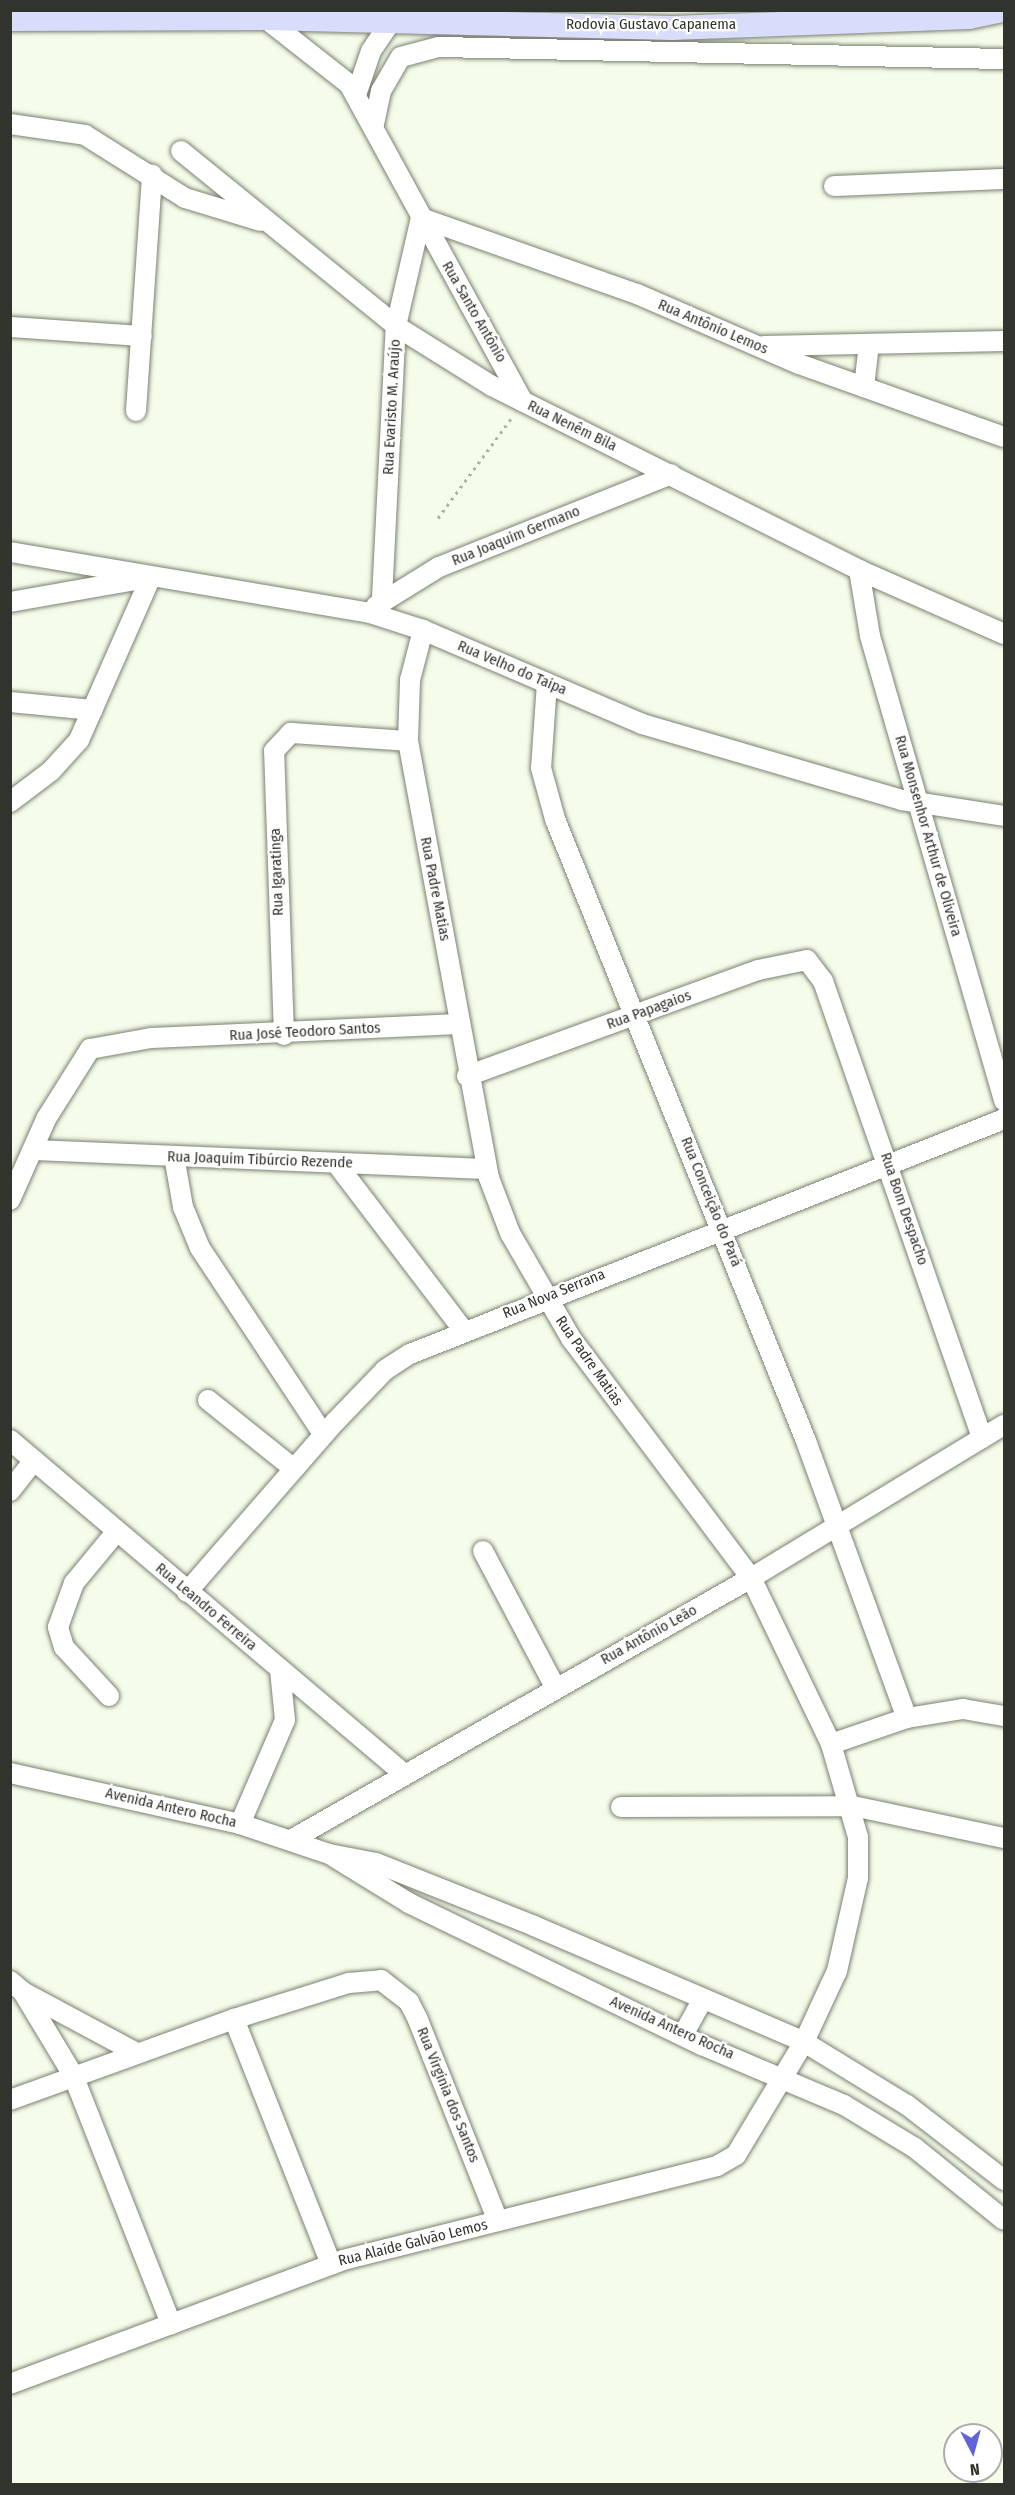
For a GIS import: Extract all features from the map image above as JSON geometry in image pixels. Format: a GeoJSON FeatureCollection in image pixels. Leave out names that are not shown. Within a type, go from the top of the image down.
{"type":"FeatureCollection","features":[{"type":"Feature","properties":{"kind":"main road","name":"Rodovia Gustavo Capanema"},"geometry":{"type":"LineString","coordinates":[[10,20],[71,14],[392,20],[969,17],[1002,10]]}},
{"type":"Feature","properties":{"kind":"main road"},"geometry":{"type":"LineString","coordinates":[[969,17],[1005,23]]}},
{"type":"Feature","properties":{"kind":"street","name":"Rua Santo Antônio"},"geometry":{"type":"LineString","coordinates":[[265,18],[356,95],[374,124],[421,218],[523,402]]}},
{"type":"Feature","properties":{"kind":"street"},"geometry":{"type":"LineString","coordinates":[[356,95],[370,51],[392,20]]}},
{"type":"Feature","properties":{"kind":"street"},"geometry":{"type":"LineString","coordinates":[[374,124],[381,91],[401,57],[439,47],[1005,59]]}},
{"type":"Feature","properties":{"kind":"street"},"geometry":{"type":"LineString","coordinates":[[10,124],[85,135],[152,175],[185,198],[262,221]]}},
{"type":"Feature","properties":{"kind":"street","name":"Rua Nenêm Bila"},"geometry":{"type":"LineString","coordinates":[[181,151],[262,221],[396,326],[523,402],[860,570],[1005,634]]}},
{"type":"Feature","properties":{"kind":"street"},"geometry":{"type":"LineString","coordinates":[[136,411],[152,175]]}},
{"type":"Feature","properties":{"kind":"street"},"geometry":{"type":"LineString","coordinates":[[834,186],[1005,178]]}},
{"type":"Feature","properties":{"kind":"street","name":"Rua Evaristo M. Araújo"},"geometry":{"type":"LineString","coordinates":[[376,606],[396,326],[421,218]]}},
{"type":"Feature","properties":{"kind":"street","name":"Rua Antônio Lemos"},"geometry":{"type":"LineString","coordinates":[[421,218],[637,294],[758,346],[864,387],[1005,437]]}},
{"type":"Feature","properties":{"kind":"street"},"geometry":{"type":"LineString","coordinates":[[10,327],[142,336]]}},
{"type":"Feature","properties":{"kind":"street"},"geometry":{"type":"LineString","coordinates":[[758,346],[1005,341]]}},
{"type":"Feature","properties":{"kind":"street"},"geometry":{"type":"LineString","coordinates":[[864,387],[869,344]]}},
{"type":"Feature","properties":{"kind":"street","name":"Rua Joaquim Germano"},"geometry":{"type":"LineString","coordinates":[[376,606],[439,567],[671,474]]}},
{"type":"Feature","properties":{"kind":"street","name":"Rua Velho do Taipa"},"geometry":{"type":"LineString","coordinates":[[10,552],[151,577],[376,606],[423,630],[642,724],[918,803],[1005,816]]}},
{"type":"Feature","properties":{"kind":"street","name":"Rua Monsenhor Arthur de Oliveira"},"geometry":{"type":"LineString","coordinates":[[860,570],[870,636],[1005,1101]]}},
{"type":"Feature","properties":{"kind":"street"},"geometry":{"type":"LineString","coordinates":[[10,602],[111,588],[151,577]]}},
{"type":"Feature","properties":{"kind":"street"},"geometry":{"type":"LineString","coordinates":[[10,802],[51,771],[79,740],[151,577]]}},
{"type":"Feature","properties":{"kind":"street","name":"Rua Padre Matias"},"geometry":{"type":"LineString","coordinates":[[423,630],[410,680],[408,741],[460,1024],[467,1076],[487,1169],[510,1233],[545,1297],[751,1578],[831,1744],[853,1806],[858,1878],[837,1971],[804,2042]]}},
{"type":"Feature","properties":{"kind":"street","name":"Rua Conceição do Pará"},"geometry":{"type":"LineString","coordinates":[[547,683],[541,768],[555,819],[637,1014],[721,1227],[837,1526],[907,1718]]}},
{"type":"Feature","properties":{"kind":"street"},"geometry":{"type":"LineString","coordinates":[[10,702],[93,710]]}},
{"type":"Feature","properties":{"kind":"street","name":"Rua Igaratinga"},"geometry":{"type":"LineString","coordinates":[[284,1035],[274,751],[291,733],[408,741]]}},
{"type":"Feature","properties":{"kind":"street","name":"Rua Papagaios"},"geometry":{"type":"LineString","coordinates":[[467,1076],[794,960],[807,960],[823,981]]}},
{"type":"Feature","properties":{"kind":"street","name":"Rua Bom Despacho"},"geometry":{"type":"LineString","coordinates":[[823,981],[889,1163],[982,1438]]}},
{"type":"Feature","properties":{"kind":"street","name":"Rua José Teodoro Santos"},"geometry":{"type":"LineString","coordinates":[[10,1200],[65,1083],[90,1048],[151,1038],[284,1035],[460,1024]]}},
{"type":"Feature","properties":{"kind":"street","name":"Rua Nova Serrana"},"geometry":{"type":"LineString","coordinates":[[187,1592],[324,1435],[386,1371],[463,1330],[721,1227],[1005,1119]]}},
{"type":"Feature","properties":{"kind":"street","name":"Rua Joaquim Tibúrcio Rezende"},"geometry":{"type":"LineString","coordinates":[[33,1150],[487,1169]]}},
{"type":"Feature","properties":{"kind":"street"},"geometry":{"type":"LineString","coordinates":[[174,1156],[183,1207],[200,1248],[324,1435]]}},
{"type":"Feature","properties":{"kind":"street"},"geometry":{"type":"LineString","coordinates":[[336,1163],[463,1330]]}},
{"type":"Feature","properties":{"kind":"street"},"geometry":{"type":"LineString","coordinates":[[208,1400],[294,1470]]}},
{"type":"Feature","properties":{"kind":"street","name":"Rua Antônio Leão"},"geometry":{"type":"LineString","coordinates":[[291,1840],[403,1773],[751,1578],[1005,1425]]}},
{"type":"Feature","properties":{"kind":"street","name":"Rua Leandro Ferreira"},"geometry":{"type":"LineString","coordinates":[[10,1440],[403,1773]]}},
{"type":"Feature","properties":{"kind":"street"},"geometry":{"type":"LineString","coordinates":[[10,1491],[34,1460]]}},
{"type":"Feature","properties":{"kind":"street"},"geometry":{"type":"LineString","coordinates":[[109,1696],[64,1647],[58,1628],[74,1583],[117,1531]]}},
{"type":"Feature","properties":{"kind":"street"},"geometry":{"type":"LineString","coordinates":[[483,1551],[555,1687]]}},
{"type":"Feature","properties":{"kind":"street"},"geometry":{"type":"LineString","coordinates":[[240,1824],[285,1720],[280,1670]]}},
{"type":"Feature","properties":{"kind":"street"},"geometry":{"type":"LineString","coordinates":[[831,1744],[907,1718],[963,1709],[1005,1716]]}},
{"type":"Feature","properties":{"kind":"street","name":"Avenida Antero Rocha"},"geometry":{"type":"LineString","coordinates":[[10,1773],[240,1824],[329,1854],[376,1863],[804,2042],[907,2105],[1005,2180]]}},
{"type":"Feature","properties":{"kind":"street"},"geometry":{"type":"LineString","coordinates":[[621,1806],[853,1806],[1005,1838]]}},
{"type":"Feature","properties":{"kind":"street","name":"Avenida Antero Rocha"},"geometry":{"type":"LineString","coordinates":[[329,1854],[366,1882],[683,2035],[780,2075],[886,2130],[1005,2220]]}},
{"type":"Feature","properties":{"kind":"street","name":"Rua Virginia dos Santos"},"geometry":{"type":"LineString","coordinates":[[234,2019],[349,1983],[381,1980],[409,2002],[418,2020],[498,2221]]}},
{"type":"Feature","properties":{"kind":"street"},"geometry":{"type":"LineString","coordinates":[[17,1987],[135,2052]]}},
{"type":"Feature","properties":{"kind":"street"},"geometry":{"type":"LineString","coordinates":[[17,1987],[73,2076],[171,2324]]}},
{"type":"Feature","properties":{"kind":"street"},"geometry":{"type":"LineString","coordinates":[[683,2035],[702,2001]]}},
{"type":"Feature","properties":{"kind":"street"},"geometry":{"type":"LineString","coordinates":[[10,2100],[135,2052],[234,2019],[331,2264]]}},
{"type":"Feature","properties":{"kind":"street","name":"Rua Alaíde Galvão Lemos"},"geometry":{"type":"LineString","coordinates":[[12,2380],[331,2264],[717,2166],[736,2155],[780,2075],[804,2042]]}},
{"type":"Feature","properties":{"kind":"street"},"geometry":{"type":"LineString","coordinates":[[886,2130],[907,2105]]}},
{"type":"Feature","properties":{"kind":"path"},"geometry":{"type":"LineString","coordinates":[[438,518],[523,402]]}}]}
